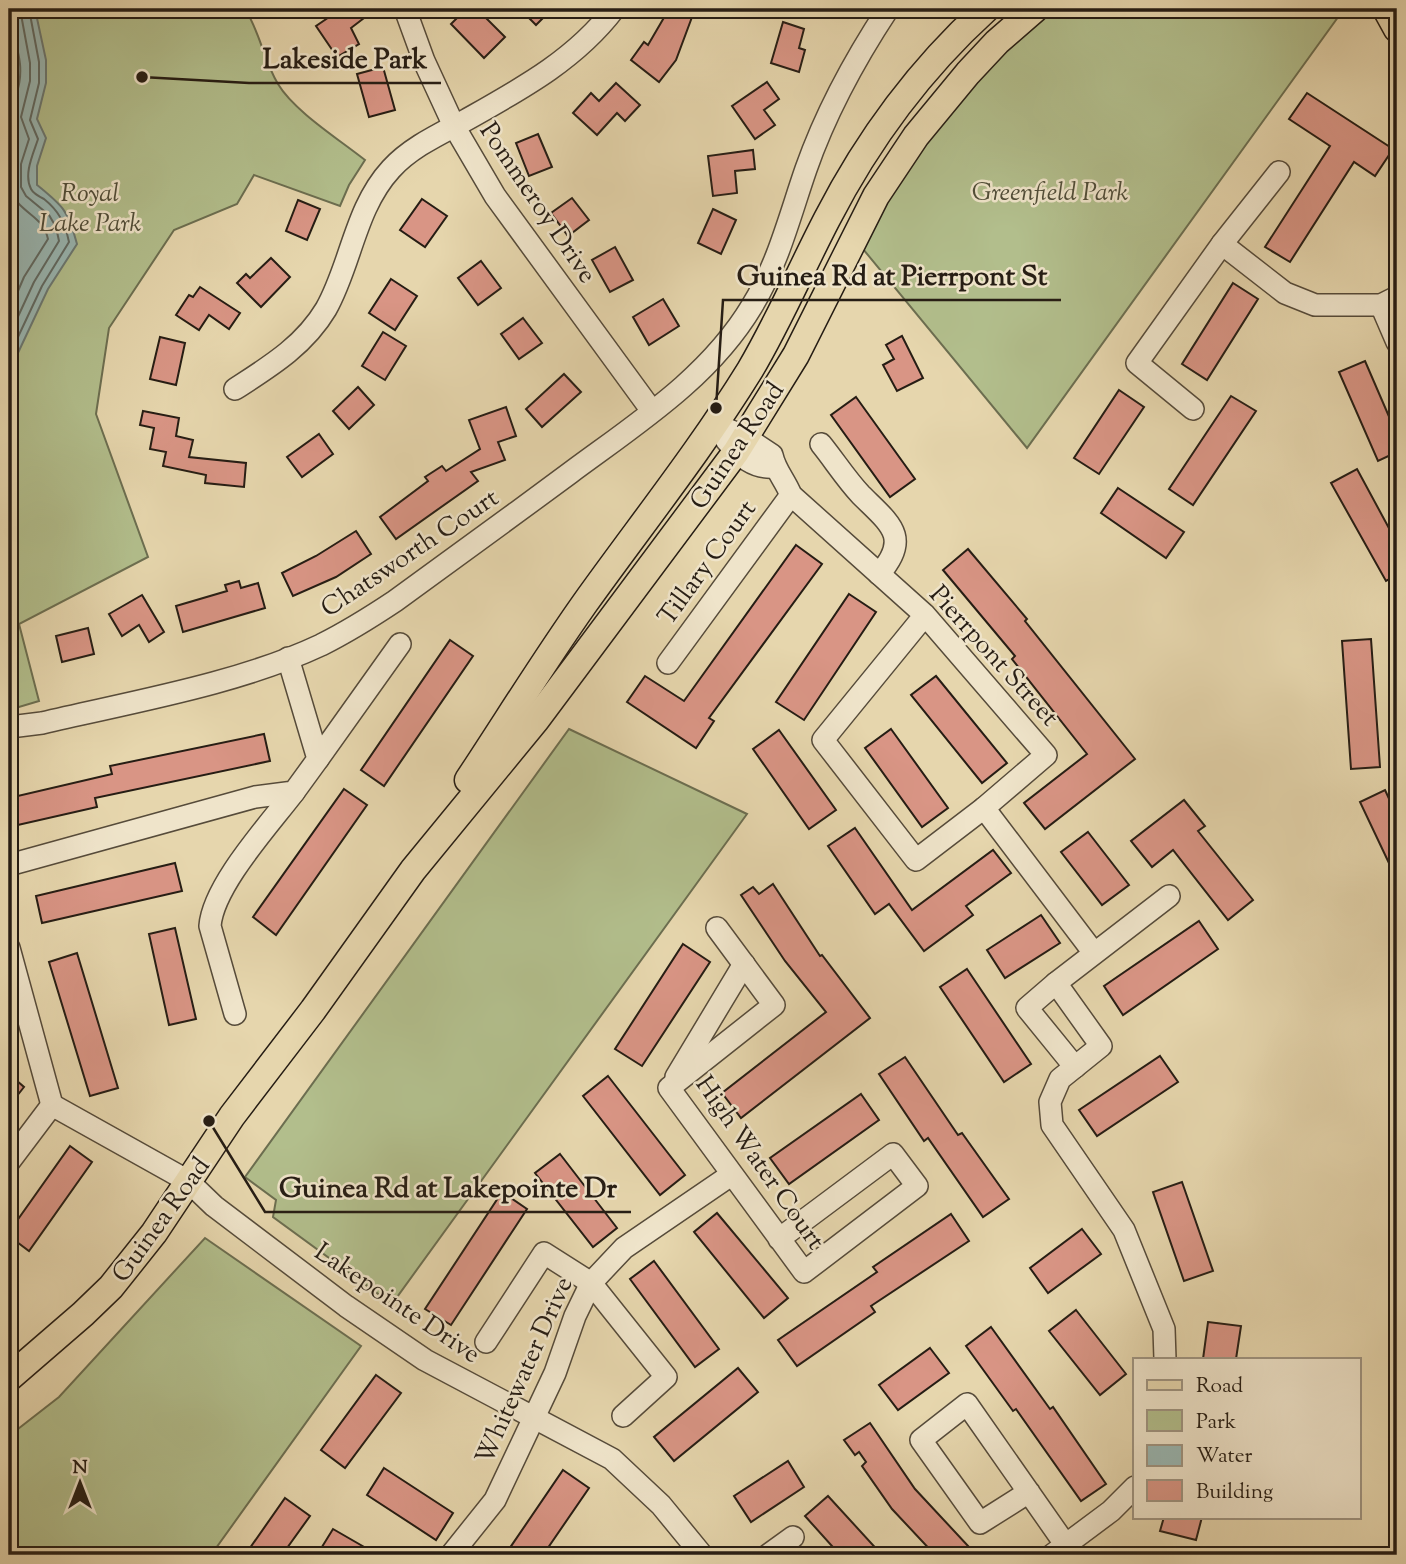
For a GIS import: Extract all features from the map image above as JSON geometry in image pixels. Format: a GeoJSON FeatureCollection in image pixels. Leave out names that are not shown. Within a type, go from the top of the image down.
{"type":"FeatureCollection","features":[{"type":"Feature","properties":{"kind":"main road","name":"Guinea Road"},"geometry":{"type":"LineString","coordinates":[[413,870],[445,814],[583,605],[715,424],[768,339],[827,219],[867,149],[944,51],[986,9]]}},
{"type":"Feature","properties":{"kind":"main road","name":"Guinea Road"},"geometry":{"type":"LineString","coordinates":[[9,1378],[111,1287],[154,1233],[188,1181],[413,870],[536,720],[740,444],[796,355],[855,234],[894,166],[968,73],[997,42],[1035,9]]}},
{"type":"Feature","properties":{"kind":"main road"},"geometry":{"type":"LineString","coordinates":[[1386,9],[1397,29]]}},
{"type":"Feature","properties":{"kind":"street","name":"Pommeroy Drive"},"geometry":{"type":"LineString","coordinates":[[405,9],[424,61],[454,126],[495,196],[652,411]]}},
{"type":"Feature","properties":{"kind":"street"},"geometry":{"type":"LineString","coordinates":[[234,389],[277,362],[302,341],[317,323],[333,294],[367,206],[389,171],[404,157],[553,69],[583,44],[614,9]]}},
{"type":"Feature","properties":{"kind":"street"},"geometry":{"type":"LineString","coordinates":[[652,411],[712,360],[752,306],[778,254],[807,166],[829,114],[856,60],[888,9]]}},
{"type":"Feature","properties":{"kind":"street"},"geometry":{"type":"LineString","coordinates":[[1193,409],[1137,363],[1222,244],[1279,172]]}},
{"type":"Feature","properties":{"kind":"street"},"geometry":{"type":"LineString","coordinates":[[1222,244],[1285,293],[1315,305],[1389,301],[1397,342]]}},
{"type":"Feature","properties":{"kind":"street","name":"Chatsworth Court"},"geometry":{"type":"LineString","coordinates":[[9,725],[42,723],[233,677],[320,645],[396,601],[652,411]]}},
{"type":"Feature","properties":{"kind":"street","name":"Pierrpont Street"},"geometry":{"type":"LineString","coordinates":[[715,424],[740,444],[760,469],[775,467],[785,480],[790,495],[925,615],[1046,755],[984,808]]}},
{"type":"Feature","properties":{"kind":"street"},"geometry":{"type":"LineString","coordinates":[[821,443],[860,494],[891,526],[897,538],[891,560],[879,574]]}},
{"type":"Feature","properties":{"kind":"street","name":"Tillary Court"},"geometry":{"type":"LineString","coordinates":[[668,663],[790,495]]}},
{"type":"Feature","properties":{"kind":"street"},"geometry":{"type":"LineString","coordinates":[[925,615],[823,740],[916,860],[984,808],[1094,953]]}},
{"type":"Feature","properties":{"kind":"street"},"geometry":{"type":"LineString","coordinates":[[235,1014],[210,926],[217,897],[400,644]]}},
{"type":"Feature","properties":{"kind":"street"},"geometry":{"type":"LineString","coordinates":[[288,658],[318,759]]}},
{"type":"Feature","properties":{"kind":"street"},"geometry":{"type":"LineString","coordinates":[[9,865],[255,797],[293,792]]}},
{"type":"Feature","properties":{"kind":"street"},"geometry":{"type":"LineString","coordinates":[[1075,1067],[1027,1008],[1170,896]]}},
{"type":"Feature","properties":{"kind":"street","name":"High Water Court"},"geometry":{"type":"LineString","coordinates":[[717,928],[774,1005],[669,1088],[731,1175],[779,1239],[804,1272],[917,1186],[893,1154],[779,1239]]}},
{"type":"Feature","properties":{"kind":"street"},"geometry":{"type":"LineString","coordinates":[[9,948],[52,1105],[9,1162]]}},
{"type":"Feature","properties":{"kind":"street"},"geometry":{"type":"LineString","coordinates":[[669,1088],[744,964]]}},
{"type":"Feature","properties":{"kind":"street"},"geometry":{"type":"LineString","coordinates":[[1056,983],[1101,1046],[1060,1079],[1050,1102],[1052,1125],[1124,1230],[1164,1329],[1166,1358]]}},
{"type":"Feature","properties":{"kind":"street","name":"Lakepointe Drive"},"geometry":{"type":"LineString","coordinates":[[52,1105],[188,1181],[214,1206],[346,1306],[414,1353],[441,1370],[612,1459],[662,1505],[700,1555]]}},
{"type":"Feature","properties":{"kind":"street","name":"Whitewater Drive"},"geometry":{"type":"LineString","coordinates":[[451,1555],[495,1500],[555,1373],[575,1316],[591,1283],[624,1248],[731,1175]]}},
{"type":"Feature","properties":{"kind":"street"},"geometry":{"type":"LineString","coordinates":[[486,1342],[544,1253],[591,1283],[666,1377],[624,1416]]}},
{"type":"Feature","properties":{"kind":"street"},"geometry":{"type":"LineString","coordinates":[[1029,1492],[980,1523],[921,1440],[967,1404],[1029,1492],[1059,1549],[1111,1511],[1133,1489]]}},
{"type":"Feature","properties":{"kind":"street"},"geometry":{"type":"LineString","coordinates":[[768,1555],[793,1537]]}},
{"type":"Feature","properties":{"kind":"green space","name":"Royal Lake Park"},"geometry":{"type":"Polygon","coordinates":[[[9,9],[245,9],[255,27],[273,75],[285,94],[306,115],[365,160],[349,185],[340,206],[254,175],[237,204],[174,230],[109,328],[96,414],[148,557],[19,624],[39,701],[9,710],[9,9]]]}},
{"type":"Feature","properties":{"kind":"green space","name":"Greenfield Park"},"geometry":{"type":"Polygon","coordinates":[[[1043,9],[1338,9],[1341,13],[1027,448],[863,249],[889,196],[943,112],[1043,9]]]}},
{"type":"Feature","properties":{"kind":"green space"},"geometry":{"type":"Polygon","coordinates":[[[569,729],[747,814],[392,1304],[273,1217],[276,1200],[245,1177],[569,729]]]}},
{"type":"Feature","properties":{"kind":"green space"},"geometry":{"type":"Polygon","coordinates":[[[205,1238],[361,1346],[211,1555],[9,1555],[9,1436],[59,1397],[205,1238]]]}},
{"type":"Feature","properties":{"kind":"water"},"geometry":{"type":"Polygon","coordinates":[[[9,9],[35,9],[46,60],[46,83],[37,119],[46,138],[37,166],[37,185],[63,210],[71,223],[77,244],[48,289],[9,372],[9,9]]]}},
{"type":"Feature","properties":{"kind":"building"},"geometry":{"type":"Polygon","coordinates":[[[341,9],[358,9],[364,18],[351,28],[359,44],[337,57],[316,26],[341,9]]]}},
{"type":"Feature","properties":{"kind":"building"},"geometry":{"type":"Polygon","coordinates":[[[466,9],[477,9],[505,37],[484,58],[451,24],[466,9]]]}},
{"type":"Feature","properties":{"kind":"building"},"geometry":{"type":"Polygon","coordinates":[[[520,9],[552,9],[536,25],[520,9]]]}},
{"type":"Feature","properties":{"kind":"building"},"geometry":{"type":"Polygon","coordinates":[[[669,9],[695,9],[676,60],[659,82],[631,60],[644,42],[648,45],[669,9]]]}},
{"type":"Feature","properties":{"kind":"building"},"geometry":{"type":"Polygon","coordinates":[[[783,22],[804,29],[799,48],[805,50],[799,72],[771,63],[783,22]]]}},
{"type":"Feature","properties":{"kind":"building"},"geometry":{"type":"Polygon","coordinates":[[[383,67],[395,110],[369,117],[357,74],[383,67]]]}},
{"type":"Feature","properties":{"kind":"building"},"geometry":{"type":"Polygon","coordinates":[[[767,82],[779,99],[764,110],[775,125],[755,139],[732,106],[767,82]]]}},
{"type":"Feature","properties":{"kind":"building"},"geometry":{"type":"Polygon","coordinates":[[[616,83],[640,105],[625,121],[617,113],[597,135],[573,113],[591,93],[599,101],[616,83]]]}},
{"type":"Feature","properties":{"kind":"building"},"geometry":{"type":"Polygon","coordinates":[[[1307,93],[1393,149],[1375,176],[1354,162],[1290,262],[1265,247],[1330,146],[1289,119],[1307,93]]]}},
{"type":"Feature","properties":{"kind":"building"},"geometry":{"type":"Polygon","coordinates":[[[538,134],[552,167],[529,176],[516,143],[538,134]]]}},
{"type":"Feature","properties":{"kind":"building"},"geometry":{"type":"Polygon","coordinates":[[[753,150],[755,169],[735,171],[737,193],[713,196],[708,156],[753,150]]]}},
{"type":"Feature","properties":{"kind":"building"},"geometry":{"type":"Polygon","coordinates":[[[572,198],[589,220],[568,236],[551,213],[572,198]]]}},
{"type":"Feature","properties":{"kind":"building"},"geometry":{"type":"Polygon","coordinates":[[[422,199],[447,216],[425,247],[400,230],[422,199]]]}},
{"type":"Feature","properties":{"kind":"building"},"geometry":{"type":"Polygon","coordinates":[[[298,200],[320,209],[307,240],[286,231],[298,200]]]}},
{"type":"Feature","properties":{"kind":"building"},"geometry":{"type":"Polygon","coordinates":[[[713,209],[736,220],[721,254],[698,243],[713,209]]]}},
{"type":"Feature","properties":{"kind":"building"},"geometry":{"type":"Polygon","coordinates":[[[615,247],[633,280],[610,292],[592,260],[615,247]]]}},
{"type":"Feature","properties":{"kind":"building"},"geometry":{"type":"Polygon","coordinates":[[[271,258],[290,277],[261,307],[237,283],[246,274],[250,278],[271,258]]]}},
{"type":"Feature","properties":{"kind":"building"},"geometry":{"type":"Polygon","coordinates":[[[481,261],[501,288],[478,305],[458,278],[481,261]]]}},
{"type":"Feature","properties":{"kind":"building"},"geometry":{"type":"Polygon","coordinates":[[[391,279],[417,296],[395,330],[369,313],[391,279]]]}},
{"type":"Feature","properties":{"kind":"building"},"geometry":{"type":"Polygon","coordinates":[[[1233,283],[1258,299],[1207,380],[1182,364],[1233,283]]]}},
{"type":"Feature","properties":{"kind":"building"},"geometry":{"type":"Polygon","coordinates":[[[200,287],[240,313],[229,329],[209,315],[199,330],[176,315],[189,295],[193,297],[200,287]]]}},
{"type":"Feature","properties":{"kind":"building"},"geometry":{"type":"Polygon","coordinates":[[[663,299],[679,326],[649,345],[633,317],[663,299]]]}},
{"type":"Feature","properties":{"kind":"building"},"geometry":{"type":"Polygon","coordinates":[[[523,318],[542,343],[519,359],[501,334],[523,318]]]}},
{"type":"Feature","properties":{"kind":"building"},"geometry":{"type":"Polygon","coordinates":[[[383,332],[406,346],[385,380],[362,366],[383,332]]]}},
{"type":"Feature","properties":{"kind":"building"},"geometry":{"type":"Polygon","coordinates":[[[902,336],[923,378],[897,391],[883,365],[894,359],[886,345],[902,336]]]}},
{"type":"Feature","properties":{"kind":"building"},"geometry":{"type":"Polygon","coordinates":[[[160,337],[185,343],[176,385],[150,379],[160,337]]]}},
{"type":"Feature","properties":{"kind":"building"},"geometry":{"type":"Polygon","coordinates":[[[1365,361],[1397,435],[1397,452],[1378,461],[1339,372],[1365,361]]]}},
{"type":"Feature","properties":{"kind":"building"},"geometry":{"type":"Polygon","coordinates":[[[564,374],[581,392],[542,427],[526,409],[564,374]]]}},
{"type":"Feature","properties":{"kind":"building"},"geometry":{"type":"Polygon","coordinates":[[[358,387],[374,405],[349,429],[333,411],[358,387]]]}},
{"type":"Feature","properties":{"kind":"building"},"geometry":{"type":"Polygon","coordinates":[[[1119,390],[1144,407],[1099,474],[1074,458],[1119,390]]]}},
{"type":"Feature","properties":{"kind":"building"},"geometry":{"type":"Polygon","coordinates":[[[1231,396],[1256,411],[1193,505],[1169,489],[1231,396]]]}},
{"type":"Feature","properties":{"kind":"building"},"geometry":{"type":"Polygon","coordinates":[[[856,397],[915,479],[890,497],[831,415],[856,397]]]}},
{"type":"Feature","properties":{"kind":"building"},"geometry":{"type":"Polygon","coordinates":[[[506,407],[516,436],[498,442],[505,460],[471,472],[478,481],[396,539],[380,517],[428,481],[425,477],[442,466],[446,471],[480,449],[469,420],[506,407]]]}},
{"type":"Feature","properties":{"kind":"building"},"geometry":{"type":"Polygon","coordinates":[[[143,411],[179,418],[176,436],[193,440],[189,457],[246,463],[244,487],[205,483],[206,475],[163,466],[166,452],[150,449],[154,428],[140,425],[143,411]]]}},
{"type":"Feature","properties":{"kind":"building"},"geometry":{"type":"Polygon","coordinates":[[[319,434],[333,454],[302,477],[287,457],[319,434]]]}},
{"type":"Feature","properties":{"kind":"building"},"geometry":{"type":"Polygon","coordinates":[[[1357,469],[1397,543],[1397,575],[1386,581],[1331,483],[1357,469]]]}},
{"type":"Feature","properties":{"kind":"building"},"geometry":{"type":"Polygon","coordinates":[[[1118,488],[1184,532],[1166,558],[1101,513],[1118,488]]]}},
{"type":"Feature","properties":{"kind":"building"},"geometry":{"type":"Polygon","coordinates":[[[356,531],[371,554],[336,577],[293,596],[282,573],[356,531]]]}},
{"type":"Feature","properties":{"kind":"building"},"geometry":{"type":"Polygon","coordinates":[[[796,545],[822,564],[709,718],[714,721],[696,748],[627,702],[645,676],[684,701],[796,545]]]}},
{"type":"Feature","properties":{"kind":"building"},"geometry":{"type":"Polygon","coordinates":[[[968,549],[1027,619],[1025,621],[1135,759],[1045,829],[1024,803],[1087,754],[1012,659],[1015,656],[943,570],[968,549]]]}},
{"type":"Feature","properties":{"kind":"building"},"geometry":{"type":"Polygon","coordinates":[[[239,581],[241,588],[258,583],[265,608],[183,632],[176,606],[227,591],[225,585],[239,581]]]}},
{"type":"Feature","properties":{"kind":"building"},"geometry":{"type":"Polygon","coordinates":[[[849,594],[876,612],[804,720],[776,702],[849,594]]]}},
{"type":"Feature","properties":{"kind":"building"},"geometry":{"type":"Polygon","coordinates":[[[142,595],[164,632],[149,642],[139,625],[122,636],[109,614],[142,595]]]}},
{"type":"Feature","properties":{"kind":"building"},"geometry":{"type":"Polygon","coordinates":[[[88,628],[94,654],[62,662],[56,636],[88,628]]]}},
{"type":"Feature","properties":{"kind":"building"},"geometry":{"type":"Polygon","coordinates":[[[1371,639],[1380,767],[1351,769],[1342,641],[1371,639]]]}},
{"type":"Feature","properties":{"kind":"building"},"geometry":{"type":"Polygon","coordinates":[[[450,640],[473,656],[384,786],[361,770],[450,640]]]}},
{"type":"Feature","properties":{"kind":"building"},"geometry":{"type":"Polygon","coordinates":[[[936,676],[1007,763],[982,783],[911,695],[936,676]]]}},
{"type":"Feature","properties":{"kind":"building"},"geometry":{"type":"Polygon","coordinates":[[[891,729],[948,808],[922,827],[865,748],[891,729]]]}},
{"type":"Feature","properties":{"kind":"building"},"geometry":{"type":"Polygon","coordinates":[[[779,730],[836,810],[809,829],[753,749],[779,730]]]}},
{"type":"Feature","properties":{"kind":"building"},"geometry":{"type":"Polygon","coordinates":[[[264,734],[270,761],[95,798],[97,807],[9,827],[9,798],[112,774],[110,766],[264,734]]]}},
{"type":"Feature","properties":{"kind":"building"},"geometry":{"type":"Polygon","coordinates":[[[344,789],[367,805],[276,935],[253,917],[344,789]]]}},
{"type":"Feature","properties":{"kind":"building"},"geometry":{"type":"Polygon","coordinates":[[[1385,790],[1397,816],[1397,880],[1360,802],[1385,790]]]}},
{"type":"Feature","properties":{"kind":"building"},"geometry":{"type":"Polygon","coordinates":[[[1184,800],[1205,826],[1198,831],[1253,900],[1228,920],[1173,850],[1152,867],[1131,841],[1184,800]]]}},
{"type":"Feature","properties":{"kind":"building"},"geometry":{"type":"Polygon","coordinates":[[[855,828],[912,910],[993,850],[1011,873],[966,906],[973,915],[924,951],[889,904],[875,914],[828,846],[855,828]]]}},
{"type":"Feature","properties":{"kind":"building"},"geometry":{"type":"Polygon","coordinates":[[[1088,832],[1129,885],[1102,905],[1061,852],[1088,832]]]}},
{"type":"Feature","properties":{"kind":"building"},"geometry":{"type":"Polygon","coordinates":[[[175,863],[182,891],[42,923],[36,896],[175,863]]]}},
{"type":"Feature","properties":{"kind":"building"},"geometry":{"type":"Polygon","coordinates":[[[773,884],[820,956],[822,955],[870,1018],[741,1118],[722,1093],[826,1012],[785,961],[741,895],[753,887],[759,894],[773,884]]]}},
{"type":"Feature","properties":{"kind":"building"},"geometry":{"type":"Polygon","coordinates":[[[1041,915],[1060,943],[1005,978],[987,950],[1041,915]]]}},
{"type":"Feature","properties":{"kind":"building"},"geometry":{"type":"Polygon","coordinates":[[[1199,921],[1218,949],[1123,1015],[1104,986],[1199,921]]]}},
{"type":"Feature","properties":{"kind":"building"},"geometry":{"type":"Polygon","coordinates":[[[175,928],[196,1019],[169,1025],[149,934],[175,928]]]}},
{"type":"Feature","properties":{"kind":"building"},"geometry":{"type":"Polygon","coordinates":[[[683,944],[710,962],[642,1066],[615,1049],[683,944]]]}},
{"type":"Feature","properties":{"kind":"building"},"geometry":{"type":"Polygon","coordinates":[[[77,953],[118,1088],[90,1096],[49,962],[77,953]]]}},
{"type":"Feature","properties":{"kind":"building"},"geometry":{"type":"Polygon","coordinates":[[[967,969],[1031,1064],[1004,1082],[940,987],[967,969]]]}},
{"type":"Feature","properties":{"kind":"building"},"geometry":{"type":"Polygon","coordinates":[[[1160,1056],[1178,1082],[1097,1136],[1079,1110],[1160,1056]]]}},
{"type":"Feature","properties":{"kind":"building"},"geometry":{"type":"Polygon","coordinates":[[[905,1057],[958,1135],[962,1133],[1009,1199],[983,1217],[928,1138],[924,1141],[879,1074],[905,1057]]]}},
{"type":"Feature","properties":{"kind":"building"},"geometry":{"type":"Polygon","coordinates":[[[9,1074],[24,1087],[9,1106],[9,1074]]]}},
{"type":"Feature","properties":{"kind":"building"},"geometry":{"type":"Polygon","coordinates":[[[608,1076],[685,1175],[660,1195],[583,1096],[608,1076]]]}},
{"type":"Feature","properties":{"kind":"building"},"geometry":{"type":"Polygon","coordinates":[[[861,1094],[879,1120],[789,1184],[770,1158],[861,1094]]]}},
{"type":"Feature","properties":{"kind":"building"},"geometry":{"type":"Polygon","coordinates":[[[70,1146],[92,1162],[29,1251],[9,1236],[9,1232],[70,1146]]]}},
{"type":"Feature","properties":{"kind":"building"},"geometry":{"type":"Polygon","coordinates":[[[560,1154],[617,1228],[593,1247],[535,1173],[560,1154]]]}},
{"type":"Feature","properties":{"kind":"building"},"geometry":{"type":"Polygon","coordinates":[[[1182,1182],[1213,1271],[1184,1281],[1153,1192],[1182,1182]]]}},
{"type":"Feature","properties":{"kind":"building"},"geometry":{"type":"Polygon","coordinates":[[[502,1192],[527,1209],[451,1325],[425,1309],[502,1192]]]}},
{"type":"Feature","properties":{"kind":"building"},"geometry":{"type":"Polygon","coordinates":[[[717,1213],[788,1298],[764,1318],[694,1232],[717,1213]]]}},
{"type":"Feature","properties":{"kind":"building"},"geometry":{"type":"Polygon","coordinates":[[[951,1214],[969,1241],[871,1306],[875,1312],[797,1366],[778,1340],[877,1272],[873,1267],[951,1214]]]}},
{"type":"Feature","properties":{"kind":"building"},"geometry":{"type":"Polygon","coordinates":[[[1082,1229],[1101,1254],[1048,1293],[1030,1268],[1082,1229]]]}},
{"type":"Feature","properties":{"kind":"building"},"geometry":{"type":"Polygon","coordinates":[[[654,1261],[719,1349],[695,1367],[630,1279],[654,1261]]]}},
{"type":"Feature","properties":{"kind":"building"},"geometry":{"type":"Polygon","coordinates":[[[1076,1310],[1126,1374],[1100,1395],[1049,1331],[1076,1310]]]}},
{"type":"Feature","properties":{"kind":"building"},"geometry":{"type":"Polygon","coordinates":[[[1208,1322],[1241,1326],[1236,1358],[1203,1358],[1208,1322]]]}},
{"type":"Feature","properties":{"kind":"building"},"geometry":{"type":"Polygon","coordinates":[[[991,1327],[1050,1409],[1053,1407],[1106,1484],[1081,1501],[1016,1409],[1013,1411],[966,1346],[991,1327]]]}},
{"type":"Feature","properties":{"kind":"building"},"geometry":{"type":"Polygon","coordinates":[[[930,1348],[949,1373],[898,1410],[879,1385],[930,1348]]]}},
{"type":"Feature","properties":{"kind":"building"},"geometry":{"type":"Polygon","coordinates":[[[738,1368],[758,1392],[674,1461],[654,1437],[738,1368]]]}},
{"type":"Feature","properties":{"kind":"building"},"geometry":{"type":"Polygon","coordinates":[[[376,1375],[401,1393],[345,1468],[321,1450],[376,1375]]]}},
{"type":"Feature","properties":{"kind":"building"},"geometry":{"type":"Polygon","coordinates":[[[870,1423],[915,1489],[969,1547],[961,1555],[935,1555],[892,1509],[862,1466],[866,1462],[859,1452],[855,1455],[844,1440],[870,1423]]]}},
{"type":"Feature","properties":{"kind":"building"},"geometry":{"type":"Polygon","coordinates":[[[788,1461],[804,1487],[751,1522],[734,1496],[788,1461]]]}},
{"type":"Feature","properties":{"kind":"building"},"geometry":{"type":"Polygon","coordinates":[[[384,1468],[453,1513],[436,1540],[367,1495],[384,1468]]]}},
{"type":"Feature","properties":{"kind":"building"},"geometry":{"type":"Polygon","coordinates":[[[563,1470],[589,1488],[543,1555],[505,1555],[563,1470]]]}},
{"type":"Feature","properties":{"kind":"building"},"geometry":{"type":"Polygon","coordinates":[[[828,1496],[882,1555],[840,1555],[805,1516],[828,1496]]]}},
{"type":"Feature","properties":{"kind":"building"},"geometry":{"type":"Polygon","coordinates":[[[285,1498],[310,1516],[282,1555],[245,1555],[285,1498]]]}},
{"type":"Feature","properties":{"kind":"building"},"geometry":{"type":"Polygon","coordinates":[[[1164,1518],[1202,1518],[1196,1540],[1160,1531],[1164,1518]]]}},
{"type":"Feature","properties":{"kind":"building"},"geometry":{"type":"Polygon","coordinates":[[[333,1529],[378,1555],[317,1555],[333,1529]]]}},
{"type":"Feature","properties":{"kind":"place","name":"Lakeside Park"},"geometry":{"type":"Point","coordinates":[142,77]}},
{"type":"Feature","properties":{"kind":"place","name":"Guinea Rd at Pierrpont St"},"geometry":{"type":"Point","coordinates":[716,408]}},
{"type":"Feature","properties":{"kind":"place","name":"Guinea Rd at Lakepointe Dr"},"geometry":{"type":"Point","coordinates":[209,1121]}}]}
